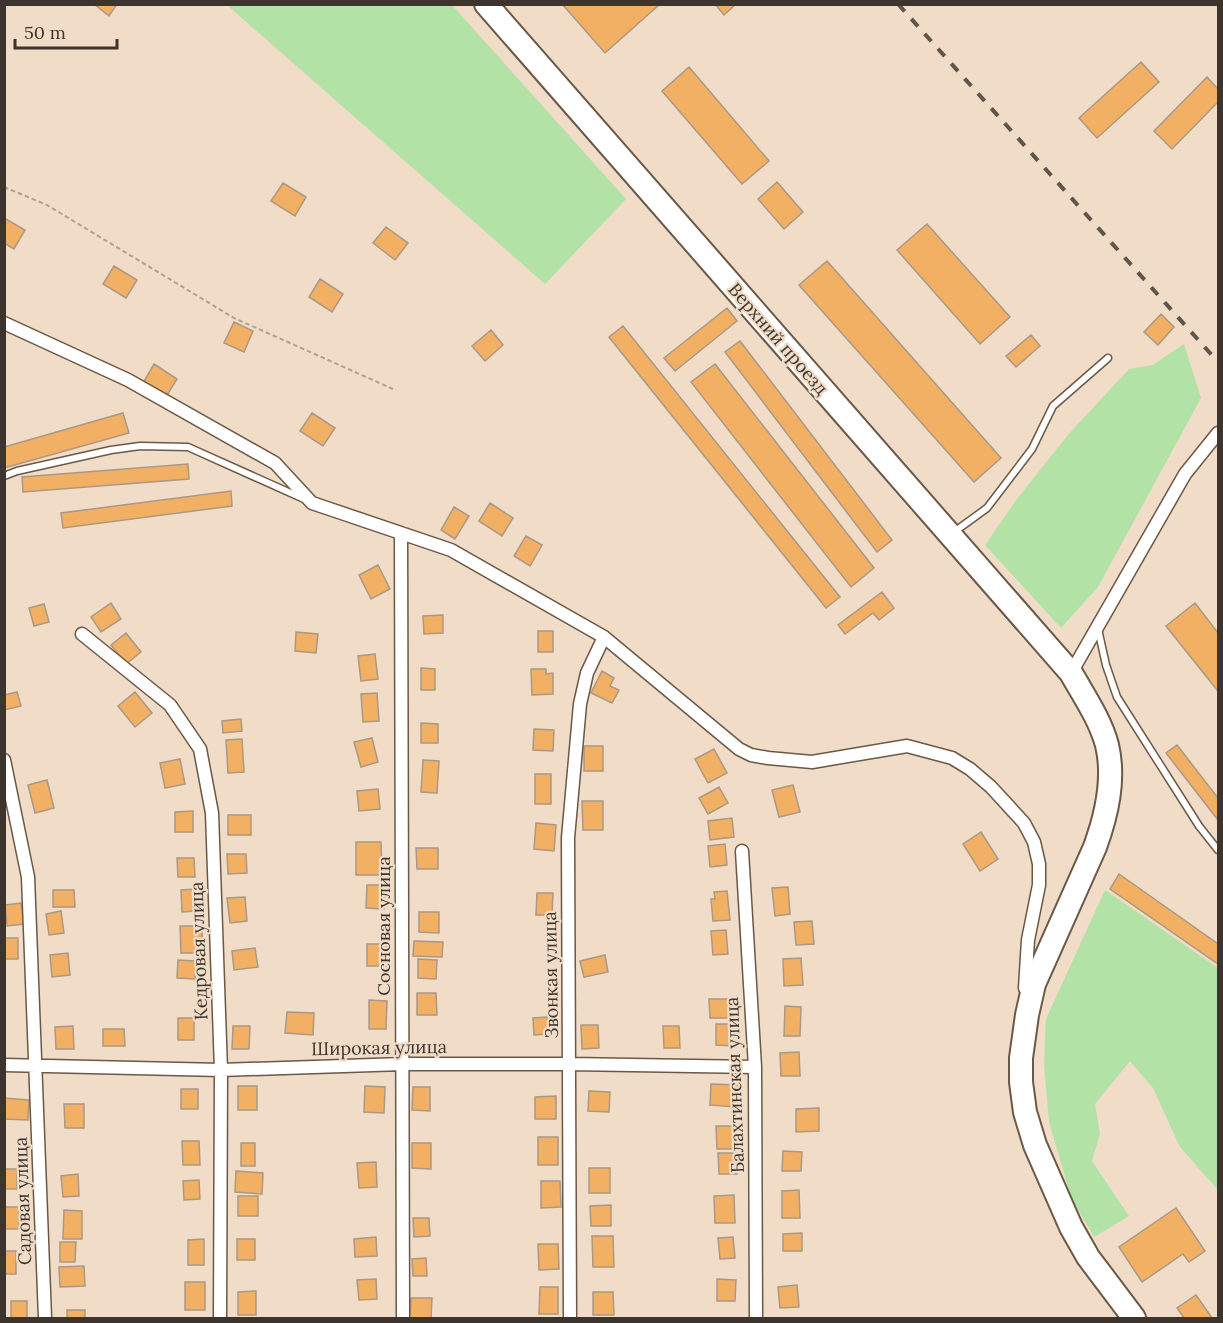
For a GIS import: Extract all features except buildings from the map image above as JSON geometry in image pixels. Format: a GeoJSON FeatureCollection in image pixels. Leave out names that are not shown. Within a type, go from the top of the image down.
{"type":"FeatureCollection","features":[{"type":"Feature","properties":{"kind":"highway","name":"Верхний проезд"},"geometry":{"type":"LineString","coordinates":[[486,4],[1071,673],[1098,722],[1107,745],[1110,783],[1108,802],[1095,846],[1039,969],[1031,996],[1021,1058],[1021,1082],[1025,1112],[1046,1173],[1083,1247],[1134,1318]]}},
{"type":"Feature","properties":{"kind":"street"},"geometry":{"type":"LineString","coordinates":[[4,323],[128,380],[275,463],[312,503]]}},
{"type":"Feature","properties":{"kind":"street"},"geometry":{"type":"LineString","coordinates":[[1071,673],[1185,474],[1218,433]]}},
{"type":"Feature","properties":{"kind":"street"},"geometry":{"type":"LineString","coordinates":[[400,532],[451,550],[604,637],[740,750],[751,755],[812,762],[907,746],[952,758],[970,769],[1011,806],[1024,823],[1034,842],[1040,864],[1039,885],[1028,940],[1025,988],[1031,996]]}},
{"type":"Feature","properties":{"kind":"street","name":"Сосновая улица"},"geometry":{"type":"LineString","coordinates":[[400,532],[403,1318]]}},
{"type":"Feature","properties":{"kind":"street","name":"Кедровая улица"},"geometry":{"type":"LineString","coordinates":[[82,634],[170,705],[200,749],[212,813],[221,1070],[220,1318]]}},
{"type":"Feature","properties":{"kind":"street","name":"Звонкая улица"},"geometry":{"type":"LineString","coordinates":[[570,1318],[568,838],[580,704],[587,673],[604,637]]}},
{"type":"Feature","properties":{"kind":"street","name":"Садовая улица"},"geometry":{"type":"LineString","coordinates":[[4,760],[28,877],[45,1318]]}},
{"type":"Feature","properties":{"kind":"street","name":"Балахтинская улица"},"geometry":{"type":"LineString","coordinates":[[742,851],[755,1067],[756,1318]]}},
{"type":"Feature","properties":{"kind":"street","name":"Широкая улица"},"geometry":{"type":"LineString","coordinates":[[4,1065],[221,1070],[403,1065],[570,1064],[755,1067]]}},
{"type":"Feature","properties":{"kind":"lane"},"geometry":{"type":"LineString","coordinates":[[951,535],[987,508],[1032,449],[1053,406],[1108,358]]}},
{"type":"Feature","properties":{"kind":"lane"},"geometry":{"type":"LineString","coordinates":[[4,476],[111,450],[140,446],[188,447],[312,503],[400,532]]}},
{"type":"Feature","properties":{"kind":"lane"},"geometry":{"type":"LineString","coordinates":[[1098,627],[1106,665],[1118,697],[1199,826],[1218,849]]}},
{"type":"Feature","properties":{"kind":"path"},"geometry":{"type":"LineString","coordinates":[[4,187],[47,205],[234,318],[393,389]]}},
{"type":"Feature","properties":{"kind":"green space"},"geometry":{"type":"Polygon","coordinates":[[[227,5],[452,5],[626,199],[545,284],[227,5]]]}},
{"type":"Feature","properties":{"kind":"green space"},"geometry":{"type":"Polygon","coordinates":[[[1184,344],[1201,398],[1098,587],[1061,628],[985,545],[1017,499],[1067,436],[1129,369],[1153,365],[1184,344]]]}},
{"type":"Feature","properties":{"kind":"green space"},"geometry":{"type":"Polygon","coordinates":[[[1105,890],[1218,968],[1218,1190],[1180,1147],[1153,1088],[1130,1061],[1095,1104],[1100,1134],[1092,1161],[1129,1216],[1094,1237],[1071,1197],[1049,1122],[1044,1063],[1046,1019],[1105,890]]]}},
{"type":"Feature","properties":{"kind":"railway"},"geometry":{"type":"LineString","coordinates":[[898,4],[1218,362]]}}]}
